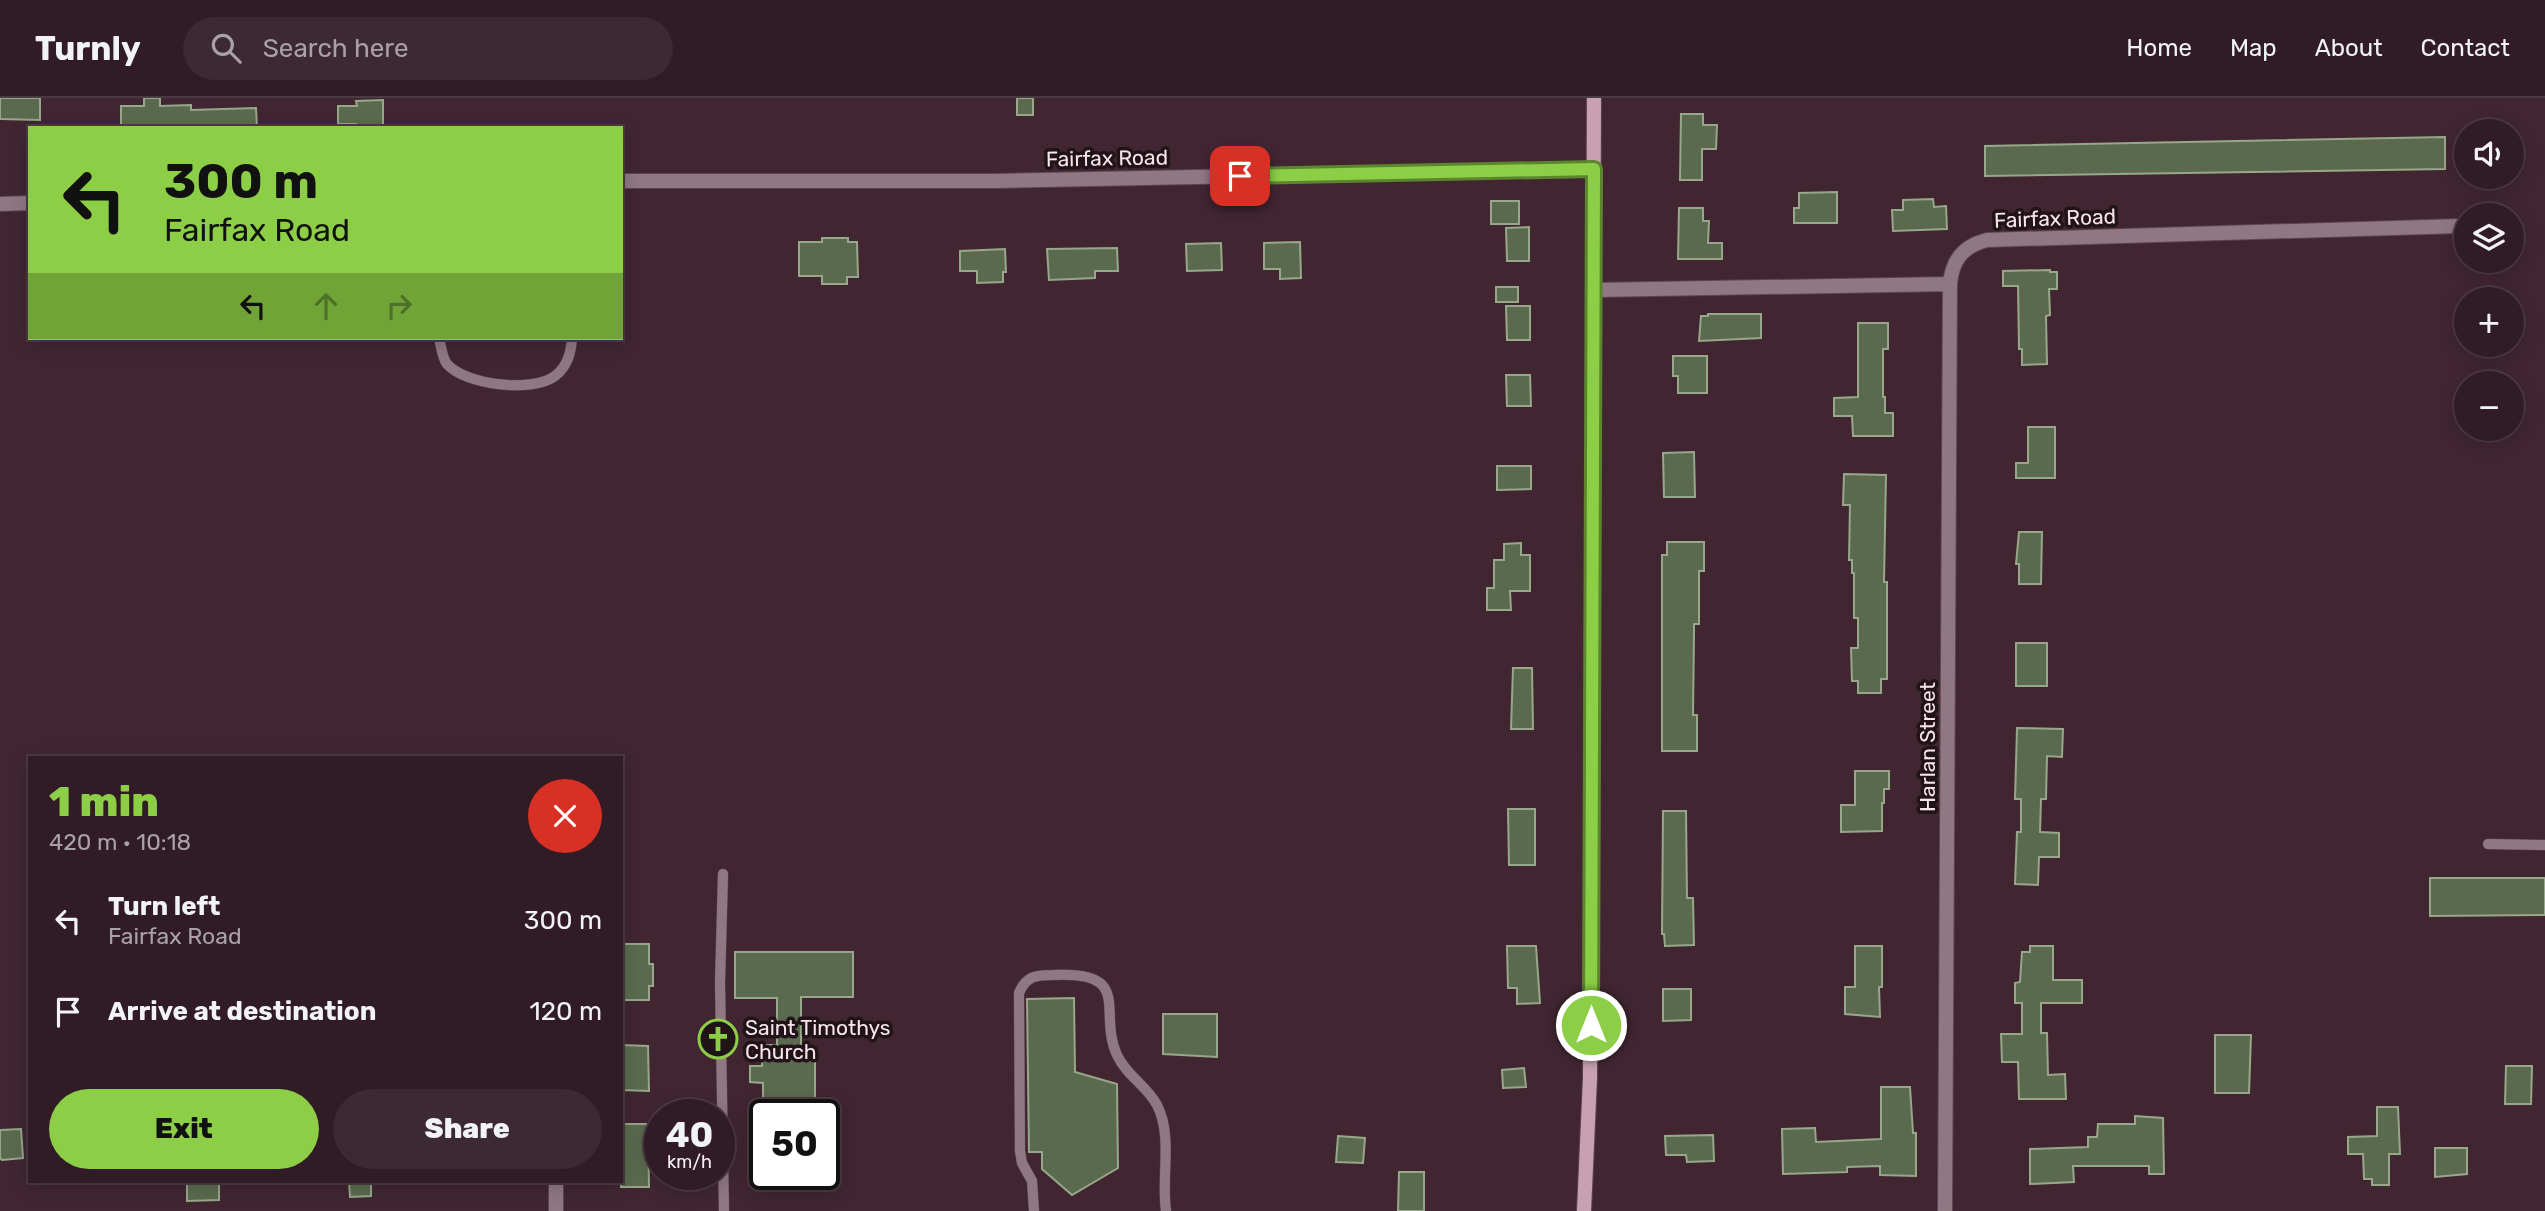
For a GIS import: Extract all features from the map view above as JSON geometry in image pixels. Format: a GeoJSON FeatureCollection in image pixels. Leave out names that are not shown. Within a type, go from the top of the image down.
{"type":"FeatureCollection","features":[{"type":"Feature","properties":{"kind":"main road"},"geometry":{"type":"LineString","coordinates":[[1584,1211],[1590,1078],[1594,98]]}},
{"type":"Feature","properties":{"kind":"street","name":"Fairfax Road"},"geometry":{"type":"LineString","coordinates":[[623,181],[996,181],[1594,169]]}},
{"type":"Feature","properties":{"kind":"street"},"geometry":{"type":"LineString","coordinates":[[0,204],[28,203]]}},
{"type":"Feature","properties":{"kind":"street","name":"Fairfax Road"},"geometry":{"type":"LineString","coordinates":[[1951,284],[1951,271],[1956,258],[1975,243],[1987,240],[2454,226]]}},
{"type":"Feature","properties":{"kind":"street"},"geometry":{"type":"LineString","coordinates":[[1594,290],[1951,284]]}},
{"type":"Feature","properties":{"kind":"street","name":"Harlan Street"},"geometry":{"type":"LineString","coordinates":[[1945,1211],[1951,284]]}},
{"type":"Feature","properties":{"kind":"street"},"geometry":{"type":"LineString","coordinates":[[556,1183],[556,1211]]}},
{"type":"Feature","properties":{"kind":"lane"},"geometry":{"type":"LineString","coordinates":[[440,340],[445,362],[463,377],[495,385],[529,384],[554,377],[571,356],[572,340]]}},
{"type":"Feature","properties":{"kind":"lane"},"geometry":{"type":"LineString","coordinates":[[2488,845],[2545,845]]}},
{"type":"Feature","properties":{"kind":"lane"},"geometry":{"type":"LineString","coordinates":[[723,874],[720,983],[724,1211]]}},
{"type":"Feature","properties":{"kind":"lane"},"geometry":{"type":"LineString","coordinates":[[1034,1211],[1032,1181],[1022,1163],[1019,1138],[1018,1006],[1023,983],[1031,977],[1056,974],[1086,978],[1100,983],[1108,992],[1111,1035],[1116,1054],[1156,1102],[1163,1121],[1166,1211]]}},
{"type":"Feature","properties":{"kind":"building"},"geometry":{"type":"Polygon","coordinates":[[[0,98],[40,98],[40,120],[0,119],[0,98]]]}},
{"type":"Feature","properties":{"kind":"building"},"geometry":{"type":"Polygon","coordinates":[[[144,98],[160,98],[160,106],[191,105],[191,110],[256,108],[257,126],[121,126],[121,106],[144,106],[144,98]]]}},
{"type":"Feature","properties":{"kind":"building"},"geometry":{"type":"Polygon","coordinates":[[[1017,98],[1033,98],[1033,115],[1017,115],[1017,98]]]}},
{"type":"Feature","properties":{"kind":"building"},"geometry":{"type":"Polygon","coordinates":[[[383,100],[383,126],[338,124],[338,106],[357,106],[356,101],[383,100]]]}},
{"type":"Feature","properties":{"kind":"building"},"geometry":{"type":"Polygon","coordinates":[[[1681,114],[1703,114],[1703,125],[1717,125],[1716,149],[1702,149],[1702,180],[1680,180],[1681,114]]]}},
{"type":"Feature","properties":{"kind":"building"},"geometry":{"type":"Polygon","coordinates":[[[2445,137],[2445,169],[1985,176],[1985,146],[2445,137]]]}},
{"type":"Feature","properties":{"kind":"building"},"geometry":{"type":"Polygon","coordinates":[[[1837,192],[1837,223],[1794,223],[1794,208],[1799,208],[1799,193],[1837,192]]]}},
{"type":"Feature","properties":{"kind":"building"},"geometry":{"type":"Polygon","coordinates":[[[1933,199],[1934,207],[1946,206],[1947,229],[1893,231],[1892,210],[1903,210],[1903,200],[1933,199]]]}},
{"type":"Feature","properties":{"kind":"building"},"geometry":{"type":"Polygon","coordinates":[[[1491,201],[1519,201],[1519,224],[1491,224],[1491,201]]]}},
{"type":"Feature","properties":{"kind":"building"},"geometry":{"type":"Polygon","coordinates":[[[1679,208],[1703,208],[1703,221],[1709,221],[1708,243],[1722,243],[1722,259],[1678,259],[1679,208]]]}},
{"type":"Feature","properties":{"kind":"building"},"geometry":{"type":"Polygon","coordinates":[[[1529,227],[1529,261],[1507,261],[1506,228],[1529,227]]]}},
{"type":"Feature","properties":{"kind":"building"},"geometry":{"type":"Polygon","coordinates":[[[822,238],[848,238],[848,242],[857,242],[858,277],[847,277],[847,284],[822,284],[822,276],[799,276],[799,242],[822,242],[822,238]]]}},
{"type":"Feature","properties":{"kind":"building"},"geometry":{"type":"Polygon","coordinates":[[[1300,242],[1301,278],[1280,279],[1280,269],[1264,269],[1264,243],[1300,242]]]}},
{"type":"Feature","properties":{"kind":"building"},"geometry":{"type":"Polygon","coordinates":[[[1221,243],[1222,270],[1187,271],[1186,244],[1221,243]]]}},
{"type":"Feature","properties":{"kind":"building"},"geometry":{"type":"Polygon","coordinates":[[[1117,248],[1118,271],[1095,271],[1095,278],[1049,280],[1047,249],[1117,248]]]}},
{"type":"Feature","properties":{"kind":"building"},"geometry":{"type":"Polygon","coordinates":[[[1005,249],[1006,272],[1003,272],[1003,282],[977,283],[977,271],[960,271],[960,251],[1005,249]]]}},
{"type":"Feature","properties":{"kind":"building"},"geometry":{"type":"Polygon","coordinates":[[[2003,271],[2057,272],[2057,289],[2049,289],[2050,315],[2046,316],[2047,364],[2022,365],[2022,349],[2019,349],[2018,286],[2003,286],[2003,271]]]}},
{"type":"Feature","properties":{"kind":"building"},"geometry":{"type":"Polygon","coordinates":[[[1496,287],[1518,287],[1518,302],[1496,302],[1496,287]]]}},
{"type":"Feature","properties":{"kind":"building"},"geometry":{"type":"Polygon","coordinates":[[[1506,306],[1530,306],[1530,340],[1507,340],[1506,306]]]}},
{"type":"Feature","properties":{"kind":"building"},"geometry":{"type":"Polygon","coordinates":[[[1761,314],[1761,338],[1699,341],[1701,316],[1761,314]]]}},
{"type":"Feature","properties":{"kind":"building"},"geometry":{"type":"Polygon","coordinates":[[[1858,323],[1888,323],[1888,349],[1883,349],[1883,397],[1885,413],[1893,413],[1893,436],[1853,436],[1852,416],[1834,416],[1834,398],[1858,397],[1858,323]]]}},
{"type":"Feature","properties":{"kind":"building"},"geometry":{"type":"Polygon","coordinates":[[[1673,356],[1707,356],[1707,393],[1678,393],[1678,376],[1673,376],[1673,356]]]}},
{"type":"Feature","properties":{"kind":"building"},"geometry":{"type":"Polygon","coordinates":[[[1506,375],[1530,375],[1531,406],[1507,406],[1506,375]]]}},
{"type":"Feature","properties":{"kind":"building"},"geometry":{"type":"Polygon","coordinates":[[[2028,427],[2055,427],[2055,478],[2016,478],[2016,463],[2028,463],[2028,427]]]}},
{"type":"Feature","properties":{"kind":"building"},"geometry":{"type":"Polygon","coordinates":[[[1694,452],[1695,497],[1664,497],[1663,453],[1694,452]]]}},
{"type":"Feature","properties":{"kind":"building"},"geometry":{"type":"Polygon","coordinates":[[[1497,466],[1531,466],[1531,489],[1497,490],[1497,466]]]}},
{"type":"Feature","properties":{"kind":"building"},"geometry":{"type":"Polygon","coordinates":[[[1844,474],[1886,475],[1884,582],[1887,582],[1887,679],[1881,679],[1881,693],[1858,693],[1858,681],[1852,681],[1851,648],[1858,648],[1858,618],[1854,618],[1854,573],[1852,560],[1849,560],[1850,505],[1843,505],[1844,474]]]}},
{"type":"Feature","properties":{"kind":"building"},"geometry":{"type":"Polygon","coordinates":[[[2019,532],[2042,532],[2041,584],[2019,584],[2019,564],[2016,564],[2019,532]]]}},
{"type":"Feature","properties":{"kind":"building"},"geometry":{"type":"Polygon","coordinates":[[[1667,542],[1704,542],[1704,571],[1699,571],[1699,624],[1694,624],[1693,715],[1697,715],[1697,751],[1662,751],[1662,555],[1667,555],[1667,542]]]}},
{"type":"Feature","properties":{"kind":"building"},"geometry":{"type":"Polygon","coordinates":[[[1521,543],[1521,555],[1530,555],[1530,591],[1510,591],[1511,610],[1487,610],[1487,588],[1494,588],[1494,560],[1504,560],[1504,544],[1521,543]]]}},
{"type":"Feature","properties":{"kind":"building"},"geometry":{"type":"Polygon","coordinates":[[[2016,643],[2047,643],[2047,686],[2016,686],[2016,643]]]}},
{"type":"Feature","properties":{"kind":"building"},"geometry":{"type":"Polygon","coordinates":[[[1513,668],[1532,668],[1533,729],[1511,729],[1513,668]]]}},
{"type":"Feature","properties":{"kind":"building"},"geometry":{"type":"Polygon","coordinates":[[[2017,728],[2063,729],[2062,757],[2047,756],[2046,799],[2041,799],[2040,832],[2059,833],[2059,857],[2039,857],[2038,885],[2015,884],[2017,832],[2021,832],[2021,799],[2015,799],[2017,728]]]}},
{"type":"Feature","properties":{"kind":"building"},"geometry":{"type":"Polygon","coordinates":[[[1855,771],[1889,771],[1889,789],[1884,789],[1882,803],[1882,831],[1841,832],[1841,805],[1855,805],[1855,771]]]}},
{"type":"Feature","properties":{"kind":"building"},"geometry":{"type":"Polygon","coordinates":[[[1508,809],[1535,809],[1535,865],[1509,865],[1508,809]]]}},
{"type":"Feature","properties":{"kind":"building"},"geometry":{"type":"Polygon","coordinates":[[[1663,811],[1686,811],[1687,898],[1693,898],[1694,945],[1665,946],[1662,934],[1663,811]]]}},
{"type":"Feature","properties":{"kind":"building"},"geometry":{"type":"Polygon","coordinates":[[[2430,878],[2545,878],[2545,915],[2430,916],[2430,878]]]}},
{"type":"Feature","properties":{"kind":"building"},"geometry":{"type":"Polygon","coordinates":[[[623,944],[649,944],[653,986],[649,986],[649,1000],[623,1000],[623,944]]]}},
{"type":"Feature","properties":{"kind":"building"},"geometry":{"type":"Polygon","coordinates":[[[1507,946],[1536,946],[1540,1003],[1517,1004],[1517,988],[1508,988],[1507,946]]]}},
{"type":"Feature","properties":{"kind":"building"},"geometry":{"type":"Polygon","coordinates":[[[1855,946],[1882,946],[1880,1017],[1845,1014],[1845,987],[1855,987],[1855,946]]]}},
{"type":"Feature","properties":{"kind":"building"},"geometry":{"type":"Polygon","coordinates":[[[2030,946],[2053,946],[2053,980],[2082,980],[2082,1003],[2041,1003],[2041,1033],[2047,1033],[2048,1075],[2065,1074],[2066,1099],[2019,1099],[2018,1062],[2002,1062],[2001,1034],[2022,1034],[2022,1003],[2015,1003],[2015,983],[2020,982],[2022,952],[2030,952],[2030,946]]]}},
{"type":"Feature","properties":{"kind":"building"},"geometry":{"type":"Polygon","coordinates":[[[735,952],[853,952],[853,997],[801,997],[801,1047],[815,1047],[815,1099],[763,1099],[763,1083],[750,1082],[750,1066],[762,1066],[763,1045],[777,1045],[777,998],[735,998],[735,952]]]}},
{"type":"Feature","properties":{"kind":"building"},"geometry":{"type":"Polygon","coordinates":[[[1663,989],[1691,989],[1691,1020],[1663,1021],[1663,989]]]}},
{"type":"Feature","properties":{"kind":"building"},"geometry":{"type":"Polygon","coordinates":[[[1074,998],[1075,1072],[1117,1084],[1118,1168],[1072,1195],[1042,1169],[1042,1152],[1029,1152],[1027,999],[1074,998]]]}},
{"type":"Feature","properties":{"kind":"building"},"geometry":{"type":"Polygon","coordinates":[[[1163,1014],[1217,1014],[1217,1057],[1163,1054],[1163,1014]]]}},
{"type":"Feature","properties":{"kind":"building"},"geometry":{"type":"Polygon","coordinates":[[[2215,1035],[2251,1035],[2249,1093],[2215,1093],[2215,1035]]]}},
{"type":"Feature","properties":{"kind":"building"},"geometry":{"type":"Polygon","coordinates":[[[623,1045],[648,1046],[649,1091],[623,1090],[623,1045]]]}},
{"type":"Feature","properties":{"kind":"building"},"geometry":{"type":"Polygon","coordinates":[[[2506,1066],[2532,1066],[2531,1104],[2505,1104],[2506,1066]]]}},
{"type":"Feature","properties":{"kind":"building"},"geometry":{"type":"Polygon","coordinates":[[[1524,1068],[1526,1087],[1503,1088],[1502,1070],[1524,1068]]]}},
{"type":"Feature","properties":{"kind":"building"},"geometry":{"type":"Polygon","coordinates":[[[1881,1087],[1910,1087],[1913,1133],[1916,1133],[1916,1176],[1880,1175],[1880,1166],[1847,1167],[1847,1172],[1783,1174],[1782,1129],[1815,1128],[1816,1142],[1881,1139],[1881,1087]]]}},
{"type":"Feature","properties":{"kind":"building"},"geometry":{"type":"Polygon","coordinates":[[[2377,1107],[2398,1107],[2400,1154],[2389,1154],[2389,1185],[2372,1185],[2372,1179],[2364,1179],[2363,1154],[2348,1154],[2348,1137],[2377,1136],[2377,1107]]]}},
{"type":"Feature","properties":{"kind":"building"},"geometry":{"type":"Polygon","coordinates":[[[2135,1116],[2163,1118],[2164,1174],[2149,1174],[2149,1166],[2073,1166],[2074,1182],[2030,1184],[2030,1149],[2088,1147],[2088,1137],[2097,1137],[2098,1124],[2135,1124],[2135,1116]]]}},
{"type":"Feature","properties":{"kind":"building"},"geometry":{"type":"Polygon","coordinates":[[[623,1124],[644,1124],[644,1187],[621,1187],[623,1124]]]}},
{"type":"Feature","properties":{"kind":"building"},"geometry":{"type":"Polygon","coordinates":[[[21,1129],[23,1158],[2,1160],[0,1130],[21,1129]]]}},
{"type":"Feature","properties":{"kind":"building"},"geometry":{"type":"Polygon","coordinates":[[[1713,1135],[1714,1161],[1687,1162],[1686,1155],[1666,1155],[1665,1136],[1713,1135]]]}},
{"type":"Feature","properties":{"kind":"building"},"geometry":{"type":"Polygon","coordinates":[[[1338,1136],[1365,1138],[1363,1163],[1336,1162],[1338,1136]]]}},
{"type":"Feature","properties":{"kind":"building"},"geometry":{"type":"Polygon","coordinates":[[[2435,1148],[2467,1148],[2467,1174],[2435,1177],[2435,1148]]]}},
{"type":"Feature","properties":{"kind":"building"},"geometry":{"type":"Polygon","coordinates":[[[1399,1172],[1424,1172],[1424,1211],[1398,1211],[1399,1172]]]}},
{"type":"Feature","properties":{"kind":"building"},"geometry":{"type":"Polygon","coordinates":[[[187,1183],[219,1183],[219,1200],[187,1201],[187,1183]]]}},
{"type":"Feature","properties":{"kind":"building"},"geometry":{"type":"Polygon","coordinates":[[[349,1183],[371,1183],[371,1196],[350,1197],[349,1183]]]}},
{"type":"Feature","properties":{"kind":"place","name":"Saint Timothys Church"},"geometry":{"type":"Point","coordinates":[718,1039]}},
{"type":"Feature","properties":{"kind":"route"},"geometry":{"type":"LineString","coordinates":[[1240,176],[1594,169],[1591,1025]]}}]}
